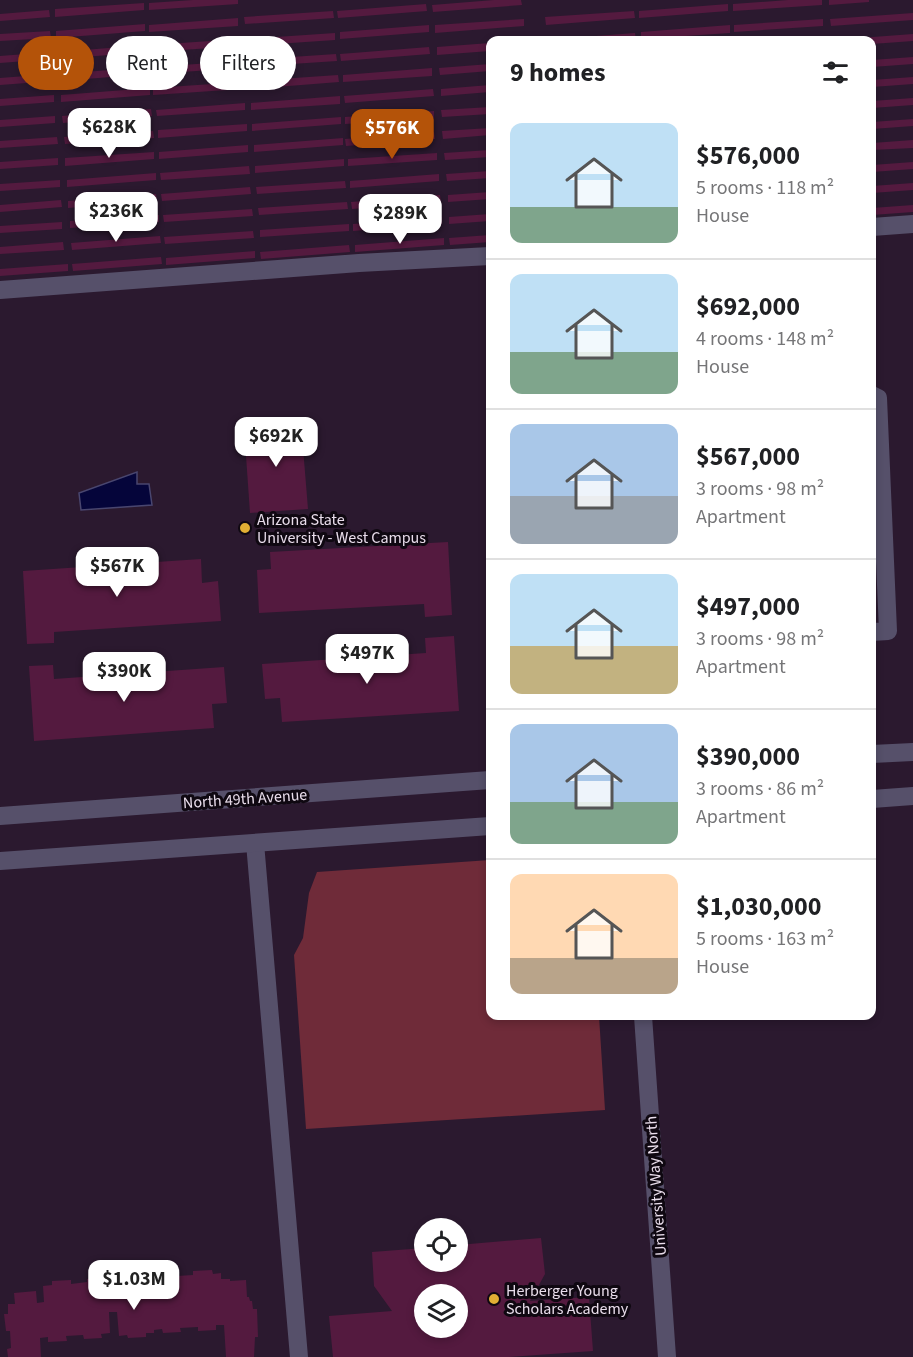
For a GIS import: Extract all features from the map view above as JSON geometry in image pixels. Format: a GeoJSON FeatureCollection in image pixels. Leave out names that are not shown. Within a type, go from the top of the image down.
{"type":"FeatureCollection","features":[{"type":"Feature","properties":{"kind":"street"},"geometry":{"type":"LineString","coordinates":[[876,226],[913,224]]}},
{"type":"Feature","properties":{"kind":"street"},"geometry":{"type":"LineString","coordinates":[[0,290],[275,269],[486,256]]}},
{"type":"Feature","properties":{"kind":"street"},"geometry":{"type":"LineString","coordinates":[[876,397],[878,398],[888,631],[876,632]]}},
{"type":"Feature","properties":{"kind":"street"},"geometry":{"type":"LineString","coordinates":[[876,754],[913,752]]}},
{"type":"Feature","properties":{"kind":"street","name":"North 49th Avenue"},"geometry":{"type":"LineString","coordinates":[[0,816],[486,780]]}},
{"type":"Feature","properties":{"kind":"street"},"geometry":{"type":"LineString","coordinates":[[876,799],[913,796]]}},
{"type":"Feature","properties":{"kind":"street"},"geometry":{"type":"LineString","coordinates":[[0,861],[486,826]]}},
{"type":"Feature","properties":{"kind":"street"},"geometry":{"type":"LineString","coordinates":[[255,843],[299,1357]]}},
{"type":"Feature","properties":{"kind":"street","name":"University Way North"},"geometry":{"type":"LineString","coordinates":[[643,1020],[667,1357]]}},
{"type":"Feature","properties":{"kind":"shaded area"},"geometry":{"type":"Polygon","coordinates":[[[137,472],[137,484],[149,484],[152,505],[81,510],[79,493],[137,472]]]}},
{"type":"Feature","properties":{"kind":"shaded area"},"geometry":{"type":"Polygon","coordinates":[[[486,860],[486,1020],[599,1020],[605,1110],[306,1129],[294,955],[303,938],[309,893],[317,872],[486,860]]]}},
{"type":"Feature","properties":{"kind":"building"},"geometry":{"type":"Polygon","coordinates":[[[238,0],[238,4],[149,10],[149,3],[238,0]]]}},
{"type":"Feature","properties":{"kind":"building"},"geometry":{"type":"Polygon","coordinates":[[[521,0],[522,5],[433,12],[432,5],[521,0]]]}},
{"type":"Feature","properties":{"kind":"building"},"geometry":{"type":"Polygon","coordinates":[[[822,0],[822,5],[733,11],[733,4],[822,0]]]}},
{"type":"Feature","properties":{"kind":"building"},"geometry":{"type":"Polygon","coordinates":[[[829,0],[869,0],[869,2],[829,5],[829,0]]]}},
{"type":"Feature","properties":{"kind":"building"},"geometry":{"type":"Polygon","coordinates":[[[144,3],[144,10],[55,17],[55,9],[144,3]]]}},
{"type":"Feature","properties":{"kind":"building"},"geometry":{"type":"Polygon","coordinates":[[[426,4],[427,11],[338,18],[337,11],[426,4]]]}},
{"type":"Feature","properties":{"kind":"building"},"geometry":{"type":"Polygon","coordinates":[[[728,4],[728,11],[639,18],[639,11],[728,4]]]}},
{"type":"Feature","properties":{"kind":"building"},"geometry":{"type":"Polygon","coordinates":[[[49,10],[50,17],[0,21],[0,14],[49,10]]]}},
{"type":"Feature","properties":{"kind":"building"},"geometry":{"type":"Polygon","coordinates":[[[333,11],[334,18],[245,24],[244,17],[333,11]]]}},
{"type":"Feature","properties":{"kind":"building"},"geometry":{"type":"Polygon","coordinates":[[[634,11],[635,18],[546,25],[545,17],[634,11]]]}},
{"type":"Feature","properties":{"kind":"building"},"geometry":{"type":"Polygon","coordinates":[[[913,13],[913,20],[831,26],[830,19],[913,13]]]}},
{"type":"Feature","properties":{"kind":"building"},"geometry":{"type":"Polygon","coordinates":[[[238,18],[238,26],[149,32],[149,25],[238,18]]]}},
{"type":"Feature","properties":{"kind":"building"},"geometry":{"type":"Polygon","coordinates":[[[524,19],[524,26],[435,33],[435,25],[524,19]]]}},
{"type":"Feature","properties":{"kind":"building"},"geometry":{"type":"Polygon","coordinates":[[[823,19],[823,26],[734,32],[734,25],[823,19]]]}},
{"type":"Feature","properties":{"kind":"building"},"geometry":{"type":"Polygon","coordinates":[[[145,24],[145,31],[81,36],[56,36],[56,31],[145,24]]]}},
{"type":"Feature","properties":{"kind":"building"},"geometry":{"type":"Polygon","coordinates":[[[429,25],[429,32],[340,39],[340,32],[429,25]]]}},
{"type":"Feature","properties":{"kind":"building"},"geometry":{"type":"Polygon","coordinates":[[[730,25],[730,33],[641,36],[641,32],[730,25]]]}},
{"type":"Feature","properties":{"kind":"building"},"geometry":{"type":"Polygon","coordinates":[[[50,31],[51,36],[18,36],[18,40],[0,41],[0,34],[50,31]]]}},
{"type":"Feature","properties":{"kind":"building"},"geometry":{"type":"Polygon","coordinates":[[[335,33],[335,40],[296,43],[296,36],[290,36],[335,33]]]}},
{"type":"Feature","properties":{"kind":"building"},"geometry":{"type":"Polygon","coordinates":[[[635,33],[635,36],[596,36],[635,33]]]}},
{"type":"Feature","properties":{"kind":"building"},"geometry":{"type":"Polygon","coordinates":[[[913,34],[913,41],[876,44],[876,37],[913,34]]]}},
{"type":"Feature","properties":{"kind":"building"},"geometry":{"type":"Polygon","coordinates":[[[200,42],[200,49],[188,50],[188,43],[200,42]]]}},
{"type":"Feature","properties":{"kind":"building"},"geometry":{"type":"Polygon","coordinates":[[[486,43],[486,51],[437,55],[437,47],[486,43]]]}},
{"type":"Feature","properties":{"kind":"building"},"geometry":{"type":"Polygon","coordinates":[[[429,47],[430,54],[341,61],[340,54],[429,47]]]}},
{"type":"Feature","properties":{"kind":"building"},"geometry":{"type":"Polygon","coordinates":[[[106,48],[106,55],[94,56],[94,49],[106,48]]]}},
{"type":"Feature","properties":{"kind":"building"},"geometry":{"type":"Polygon","coordinates":[[[336,54],[337,61],[296,64],[296,57],[336,54]]]}},
{"type":"Feature","properties":{"kind":"building"},"geometry":{"type":"Polygon","coordinates":[[[18,55],[18,62],[0,63],[0,56],[18,55]]]}},
{"type":"Feature","properties":{"kind":"building"},"geometry":{"type":"Polygon","coordinates":[[[913,57],[913,64],[876,67],[876,60],[913,57]]]}},
{"type":"Feature","properties":{"kind":"building"},"geometry":{"type":"Polygon","coordinates":[[[200,64],[200,71],[188,72],[188,65],[200,64]]]}},
{"type":"Feature","properties":{"kind":"building"},"geometry":{"type":"Polygon","coordinates":[[[486,64],[486,71],[440,75],[439,68],[486,64]]]}},
{"type":"Feature","properties":{"kind":"building"},"geometry":{"type":"Polygon","coordinates":[[[432,68],[432,76],[343,82],[343,75],[432,68]]]}},
{"type":"Feature","properties":{"kind":"building"},"geometry":{"type":"Polygon","coordinates":[[[106,70],[106,77],[94,78],[94,71],[106,70]]]}},
{"type":"Feature","properties":{"kind":"building"},"geometry":{"type":"Polygon","coordinates":[[[338,75],[339,82],[296,85],[296,78],[338,75]]]}},
{"type":"Feature","properties":{"kind":"building"},"geometry":{"type":"Polygon","coordinates":[[[18,77],[18,84],[0,85],[0,78],[18,77]]]}},
{"type":"Feature","properties":{"kind":"building"},"geometry":{"type":"Polygon","coordinates":[[[913,77],[913,84],[876,87],[876,80],[913,77]]]}},
{"type":"Feature","properties":{"kind":"building"},"geometry":{"type":"Polygon","coordinates":[[[200,85],[200,90],[227,90],[153,95],[153,90],[188,90],[188,86],[200,85]]]}},
{"type":"Feature","properties":{"kind":"building"},"geometry":{"type":"Polygon","coordinates":[[[486,85],[486,92],[441,96],[441,89],[486,85]]]}},
{"type":"Feature","properties":{"kind":"building"},"geometry":{"type":"Polygon","coordinates":[[[433,89],[434,96],[345,103],[344,96],[433,89]]]}},
{"type":"Feature","properties":{"kind":"building"},"geometry":{"type":"Polygon","coordinates":[[[150,90],[150,95],[61,102],[61,95],[150,90]]]}},
{"type":"Feature","properties":{"kind":"building"},"geometry":{"type":"Polygon","coordinates":[[[54,95],[54,102],[0,106],[0,99],[54,95]]]}},
{"type":"Feature","properties":{"kind":"building"},"geometry":{"type":"Polygon","coordinates":[[[340,96],[340,104],[251,110],[251,103],[340,96]]]}},
{"type":"Feature","properties":{"kind":"building"},"geometry":{"type":"Polygon","coordinates":[[[913,98],[913,105],[876,108],[876,101],[913,98]]]}},
{"type":"Feature","properties":{"kind":"building"},"geometry":{"type":"Polygon","coordinates":[[[245,103],[245,110],[157,116],[156,110],[245,103]]]}},
{"type":"Feature","properties":{"kind":"building"},"geometry":{"type":"Polygon","coordinates":[[[486,107],[486,114],[442,117],[441,110],[486,107]]]}},
{"type":"Feature","properties":{"kind":"building"},"geometry":{"type":"Polygon","coordinates":[[[151,109],[152,116],[63,123],[62,116],[151,109]]]}},
{"type":"Feature","properties":{"kind":"building"},"geometry":{"type":"Polygon","coordinates":[[[434,111],[434,118],[345,124],[345,117],[434,111]]]}},
{"type":"Feature","properties":{"kind":"building"},"geometry":{"type":"Polygon","coordinates":[[[55,116],[55,123],[0,127],[0,120],[55,116]]]}},
{"type":"Feature","properties":{"kind":"building"},"geometry":{"type":"Polygon","coordinates":[[[341,117],[341,124],[252,131],[252,124],[341,117]]]}},
{"type":"Feature","properties":{"kind":"building"},"geometry":{"type":"Polygon","coordinates":[[[913,119],[913,126],[876,129],[876,122],[913,119]]]}},
{"type":"Feature","properties":{"kind":"building"},"geometry":{"type":"Polygon","coordinates":[[[247,124],[247,131],[158,138],[158,130],[247,124]]]}},
{"type":"Feature","properties":{"kind":"building"},"geometry":{"type":"Polygon","coordinates":[[[486,128],[486,135],[443,139],[442,131],[486,128]]]}},
{"type":"Feature","properties":{"kind":"building"},"geometry":{"type":"Polygon","coordinates":[[[153,131],[154,138],[65,144],[64,137],[153,131]]]}},
{"type":"Feature","properties":{"kind":"building"},"geometry":{"type":"Polygon","coordinates":[[[434,132],[435,139],[346,146],[345,139],[434,132]]]}},
{"type":"Feature","properties":{"kind":"building"},"geometry":{"type":"Polygon","coordinates":[[[57,137],[58,144],[0,148],[0,141],[57,137]]]}},
{"type":"Feature","properties":{"kind":"building"},"geometry":{"type":"Polygon","coordinates":[[[343,138],[343,145],[254,152],[254,145],[343,138]]]}},
{"type":"Feature","properties":{"kind":"building"},"geometry":{"type":"Polygon","coordinates":[[[913,140],[913,148],[876,150],[876,143],[913,140]]]}},
{"type":"Feature","properties":{"kind":"building"},"geometry":{"type":"Polygon","coordinates":[[[248,145],[248,152],[159,159],[159,152],[248,145]]]}},
{"type":"Feature","properties":{"kind":"building"},"geometry":{"type":"Polygon","coordinates":[[[486,150],[486,157],[445,160],[444,153],[486,150]]]}},
{"type":"Feature","properties":{"kind":"building"},"geometry":{"type":"Polygon","coordinates":[[[154,152],[154,159],[65,166],[65,158],[154,152]]]}},
{"type":"Feature","properties":{"kind":"building"},"geometry":{"type":"Polygon","coordinates":[[[437,153],[437,160],[348,166],[348,159],[437,153]]]}},
{"type":"Feature","properties":{"kind":"building"},"geometry":{"type":"Polygon","coordinates":[[[58,158],[58,165],[0,169],[0,162],[58,158]]]}},
{"type":"Feature","properties":{"kind":"building"},"geometry":{"type":"Polygon","coordinates":[[[344,159],[344,166],[255,173],[255,166],[344,159]]]}},
{"type":"Feature","properties":{"kind":"building"},"geometry":{"type":"Polygon","coordinates":[[[913,162],[913,169],[876,172],[876,165],[913,162]]]}},
{"type":"Feature","properties":{"kind":"building"},"geometry":{"type":"Polygon","coordinates":[[[249,166],[250,174],[161,180],[160,173],[249,166]]]}},
{"type":"Feature","properties":{"kind":"building"},"geometry":{"type":"Polygon","coordinates":[[[486,171],[486,178],[447,181],[446,174],[486,171]]]}},
{"type":"Feature","properties":{"kind":"building"},"geometry":{"type":"Polygon","coordinates":[[[156,173],[156,180],[67,187],[67,180],[156,173]]]}},
{"type":"Feature","properties":{"kind":"building"},"geometry":{"type":"Polygon","coordinates":[[[439,174],[439,181],[350,188],[350,181],[439,174]]]}},
{"type":"Feature","properties":{"kind":"building"},"geometry":{"type":"Polygon","coordinates":[[[60,180],[60,187],[0,191],[0,184],[60,180]]]}},
{"type":"Feature","properties":{"kind":"building"},"geometry":{"type":"Polygon","coordinates":[[[345,181],[346,188],[257,194],[256,187],[345,181]]]}},
{"type":"Feature","properties":{"kind":"building"},"geometry":{"type":"Polygon","coordinates":[[[913,183],[913,190],[876,193],[876,186],[913,183]]]}},
{"type":"Feature","properties":{"kind":"building"},"geometry":{"type":"Polygon","coordinates":[[[250,187],[251,194],[162,201],[161,194],[250,187]]]}},
{"type":"Feature","properties":{"kind":"building"},"geometry":{"type":"Polygon","coordinates":[[[486,192],[486,199],[448,202],[448,195],[486,192]]]}},
{"type":"Feature","properties":{"kind":"building"},"geometry":{"type":"Polygon","coordinates":[[[156,194],[157,201],[68,208],[68,201],[156,194]]]}},
{"type":"Feature","properties":{"kind":"building"},"geometry":{"type":"Polygon","coordinates":[[[440,195],[441,202],[352,209],[351,202],[440,195]]]}},
{"type":"Feature","properties":{"kind":"building"},"geometry":{"type":"Polygon","coordinates":[[[61,200],[62,207],[0,212],[0,205],[61,200]]]}},
{"type":"Feature","properties":{"kind":"building"},"geometry":{"type":"Polygon","coordinates":[[[347,202],[348,209],[259,215],[258,208],[347,202]]]}},
{"type":"Feature","properties":{"kind":"building"},"geometry":{"type":"Polygon","coordinates":[[[913,205],[913,212],[876,215],[876,208],[913,205]]]}},
{"type":"Feature","properties":{"kind":"building"},"geometry":{"type":"Polygon","coordinates":[[[252,209],[253,216],[164,222],[163,215],[252,209]]]}},
{"type":"Feature","properties":{"kind":"building"},"geometry":{"type":"Polygon","coordinates":[[[486,214],[486,221],[449,224],[449,217],[486,214]]]}},
{"type":"Feature","properties":{"kind":"building"},"geometry":{"type":"Polygon","coordinates":[[[159,215],[159,222],[70,228],[70,221],[159,215]]]}},
{"type":"Feature","properties":{"kind":"building"},"geometry":{"type":"Polygon","coordinates":[[[442,217],[442,224],[353,231],[353,224],[442,217]]]}},
{"type":"Feature","properties":{"kind":"building"},"geometry":{"type":"Polygon","coordinates":[[[62,222],[62,229],[0,233],[0,226],[62,222]]]}},
{"type":"Feature","properties":{"kind":"building"},"geometry":{"type":"Polygon","coordinates":[[[349,224],[349,231],[260,237],[260,230],[349,224]]]}},
{"type":"Feature","properties":{"kind":"building"},"geometry":{"type":"Polygon","coordinates":[[[253,231],[254,238],[165,244],[164,237],[253,231]]]}},
{"type":"Feature","properties":{"kind":"building"},"geometry":{"type":"Polygon","coordinates":[[[486,235],[486,242],[450,245],[449,238],[486,235]]]}},
{"type":"Feature","properties":{"kind":"building"},"geometry":{"type":"Polygon","coordinates":[[[160,236],[161,243],[72,250],[71,243],[160,236]]]}},
{"type":"Feature","properties":{"kind":"building"},"geometry":{"type":"Polygon","coordinates":[[[444,238],[444,245],[355,252],[355,245],[444,238]]]}},
{"type":"Feature","properties":{"kind":"building"},"geometry":{"type":"Polygon","coordinates":[[[63,242],[64,250],[0,254],[0,247],[63,242]]]}},
{"type":"Feature","properties":{"kind":"building"},"geometry":{"type":"Polygon","coordinates":[[[349,245],[350,252],[261,259],[260,252],[349,245]]]}},
{"type":"Feature","properties":{"kind":"building"},"geometry":{"type":"Polygon","coordinates":[[[255,251],[255,258],[166,265],[166,258],[255,251]]]}},
{"type":"Feature","properties":{"kind":"building"},"geometry":{"type":"Polygon","coordinates":[[[161,257],[162,264],[73,271],[72,264],[161,257]]]}},
{"type":"Feature","properties":{"kind":"building"},"geometry":{"type":"Polygon","coordinates":[[[68,264],[68,271],[0,276],[0,269],[68,264]]]}},
{"type":"Feature","properties":{"kind":"building"},"geometry":{"type":"Polygon","coordinates":[[[301,423],[308,509],[250,513],[244,427],[301,423]]]}},
{"type":"Feature","properties":{"kind":"building"},"geometry":{"type":"Polygon","coordinates":[[[448,542],[452,615],[425,617],[424,604],[259,613],[257,570],[271,569],[270,552],[448,542]]]}},
{"type":"Feature","properties":{"kind":"building"},"geometry":{"type":"Polygon","coordinates":[[[201,559],[202,583],[218,581],[221,621],[54,632],[54,643],[27,644],[23,571],[201,559]]]}},
{"type":"Feature","properties":{"kind":"building"},"geometry":{"type":"Polygon","coordinates":[[[454,636],[459,711],[282,722],[280,698],[265,699],[262,664],[426,653],[425,638],[454,636]]]}},
{"type":"Feature","properties":{"kind":"building"},"geometry":{"type":"Polygon","coordinates":[[[53,665],[54,679],[224,667],[227,703],[212,704],[214,728],[34,741],[29,666],[53,665]]]}},
{"type":"Feature","properties":{"kind":"building","name":"Herberger Young Scholars Academy"},"geometry":{"type":"Polygon","coordinates":[[[541,1238],[545,1274],[530,1301],[589,1297],[593,1351],[509,1357],[333,1357],[329,1316],[392,1311],[374,1286],[372,1252],[414,1249],[414,1272],[468,1272],[468,1244],[541,1238]]]}},
{"type":"Feature","properties":{"kind":"building"},"geometry":{"type":"Polygon","coordinates":[[[212,1270],[213,1274],[221,1273],[221,1279],[246,1280],[247,1297],[252,1301],[253,1309],[257,1309],[258,1337],[255,1337],[254,1357],[226,1357],[224,1325],[216,1325],[216,1330],[198,1331],[198,1327],[180,1328],[181,1332],[163,1333],[162,1329],[154,1330],[154,1333],[146,1333],[146,1337],[128,1338],[127,1335],[119,1336],[117,1312],[109,1312],[110,1333],[101,1334],[102,1338],[84,1339],[83,1335],[66,1336],[67,1341],[48,1342],[48,1337],[40,1338],[41,1357],[8,1357],[7,1349],[11,1348],[10,1331],[6,1331],[4,1314],[8,1314],[8,1304],[15,1304],[14,1293],[36,1291],[37,1303],[44,1302],[43,1286],[52,1285],[52,1281],[71,1280],[71,1284],[105,1277],[106,1281],[124,1280],[124,1276],[142,1275],[142,1279],[159,1278],[158,1274],[193,1275],[193,1271],[212,1270]]]}},
{"type":"Feature","properties":{"kind":"place","name":"Arizona State University - West Campus"},"geometry":{"type":"Point","coordinates":[245,528]}},
{"type":"Feature","properties":{"kind":"place","name":"Herberger Young Scholars Academy"},"geometry":{"type":"Point","coordinates":[494,1299]}}]}
